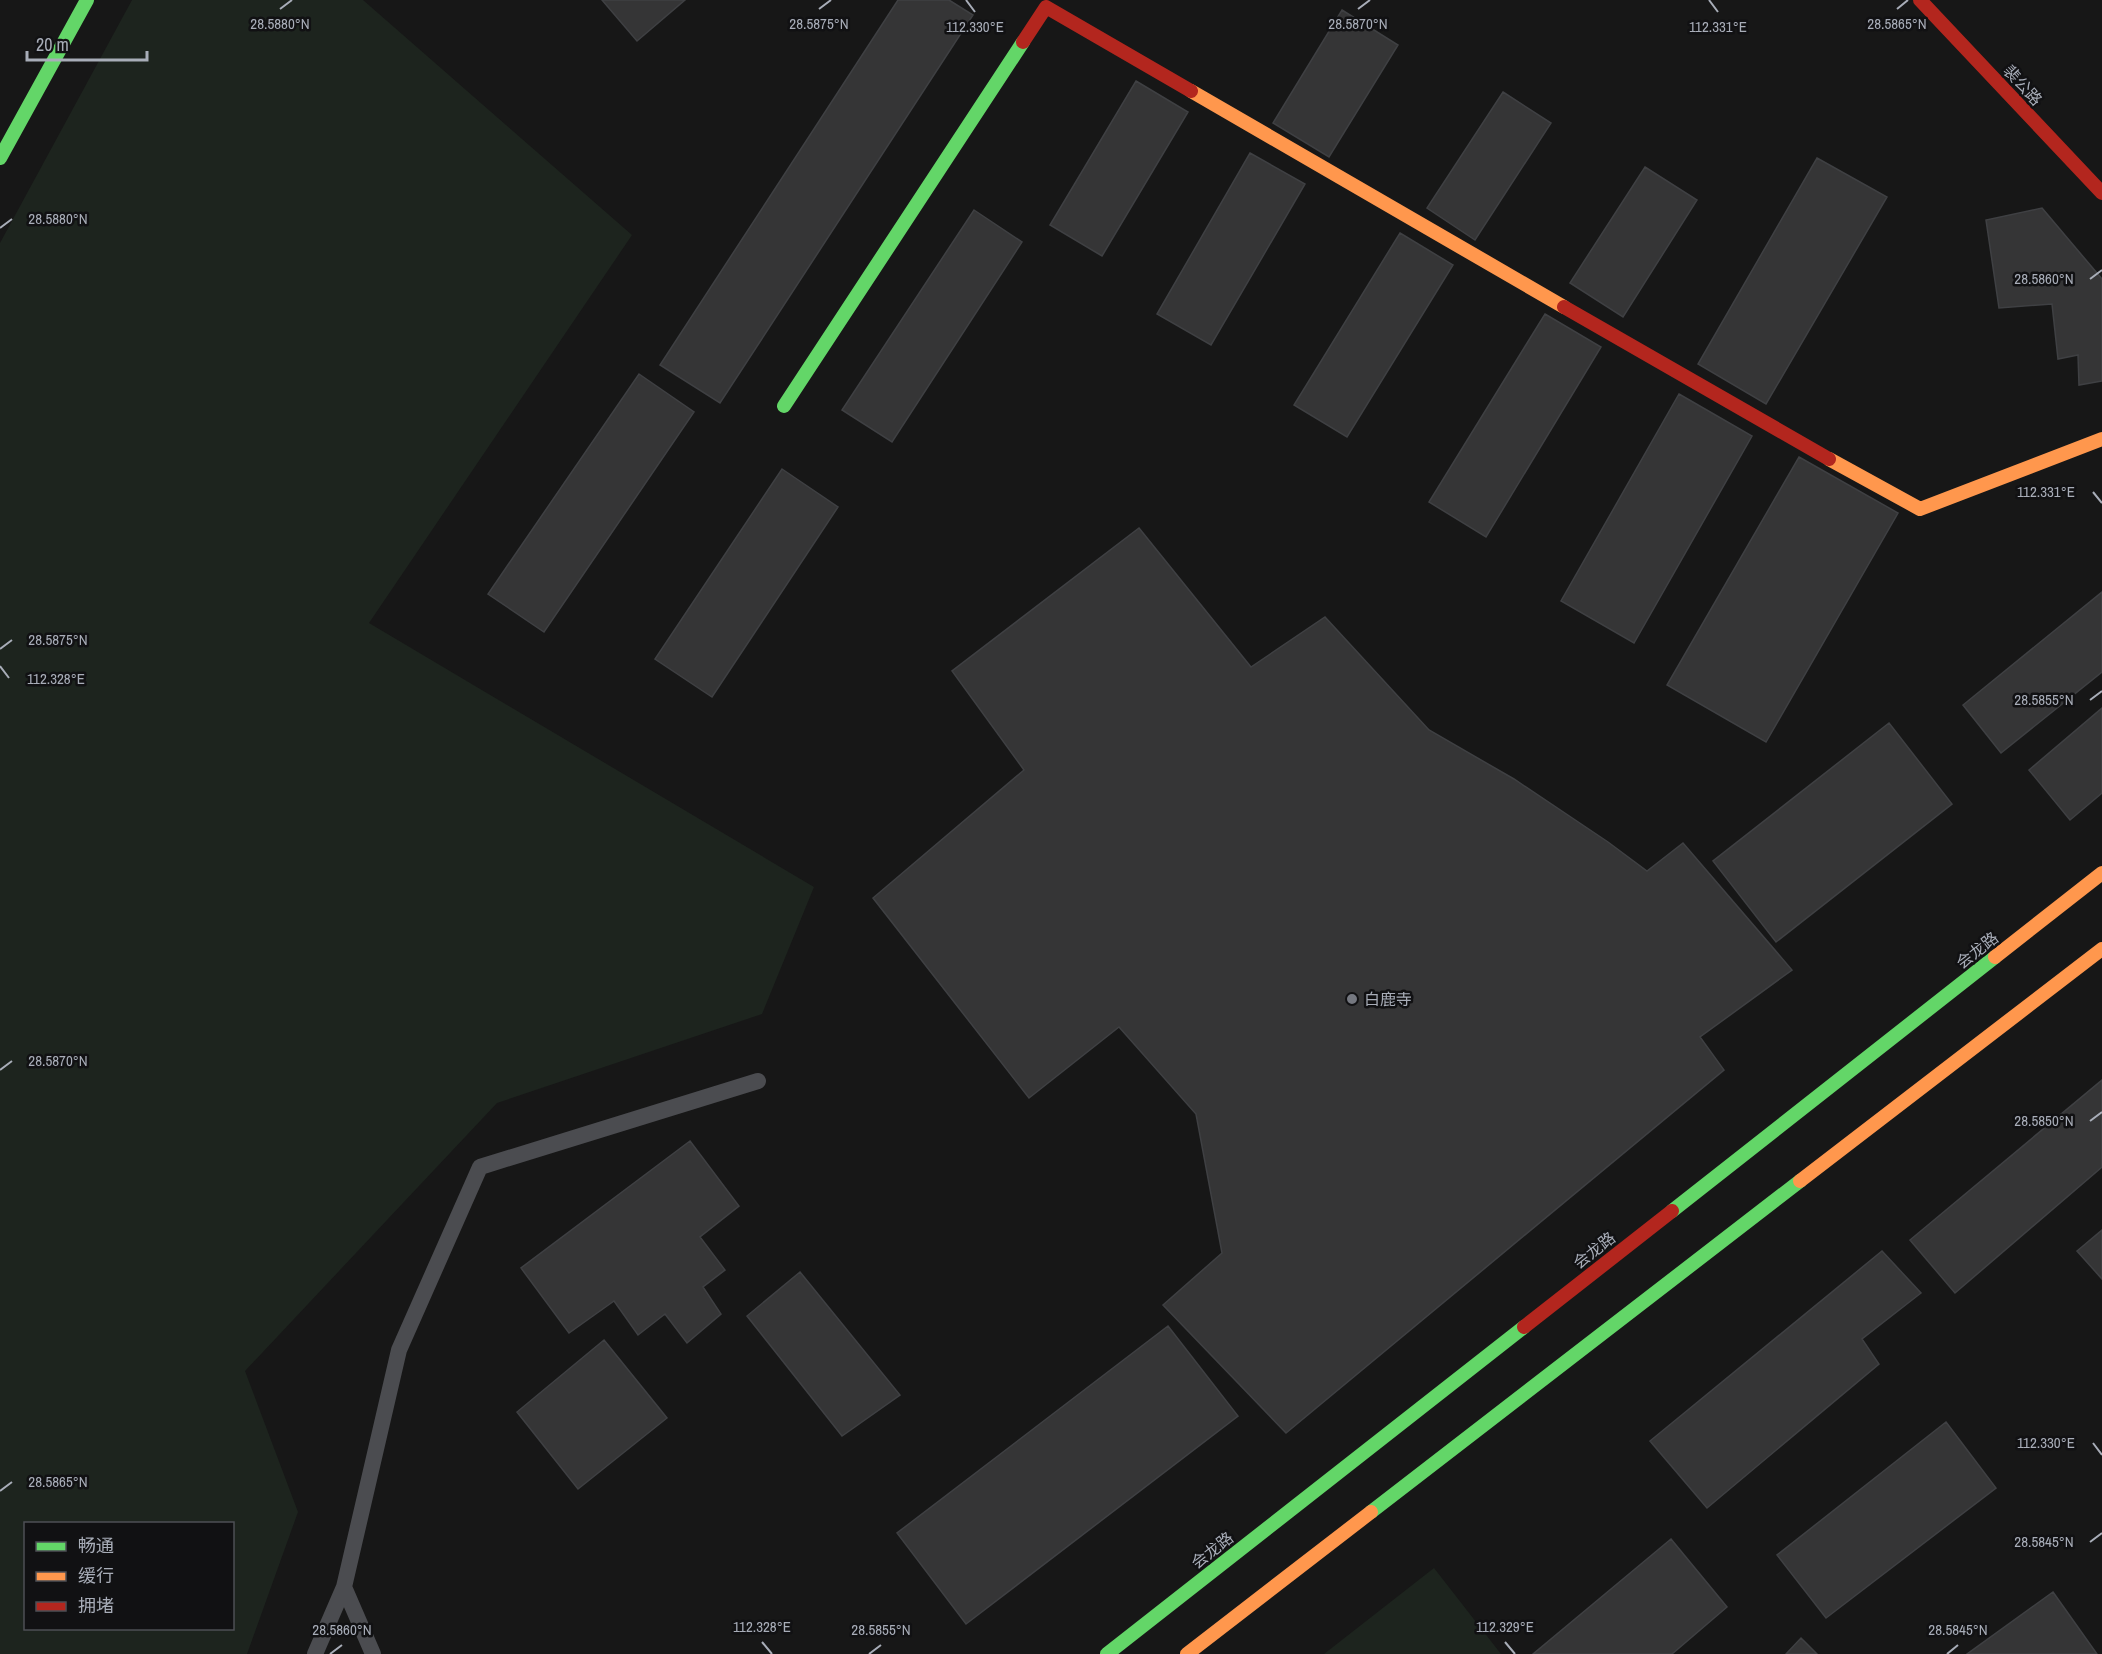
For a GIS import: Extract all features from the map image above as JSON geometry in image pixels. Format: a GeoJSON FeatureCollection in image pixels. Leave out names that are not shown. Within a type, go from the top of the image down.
{"type":"FeatureCollection","features":[{"type":"Feature","properties":{"kind":"street"},"geometry":{"type":"LineString","coordinates":[[0,158],[87,0]]}},
{"type":"Feature","properties":{"kind":"street","name":"裴公路"},"geometry":{"type":"LineString","coordinates":[[1920,0],[2102,194]]}},
{"type":"Feature","properties":{"kind":"street"},"geometry":{"type":"LineString","coordinates":[[784,406],[1046,7],[1761,422],[1920,509],[2102,439]]}},
{"type":"Feature","properties":{"kind":"street","name":"会龙路"},"geometry":{"type":"LineString","coordinates":[[1107,1654],[2102,873]]}},
{"type":"Feature","properties":{"kind":"street"},"geometry":{"type":"LineString","coordinates":[[1187,1654],[2102,949]]}},
{"type":"Feature","properties":{"kind":"lane"},"geometry":{"type":"LineString","coordinates":[[315,1654],[344,1587],[399,1350],[480,1167],[758,1080]]}},
{"type":"Feature","properties":{"kind":"lane"},"geometry":{"type":"LineString","coordinates":[[344,1587],[373,1654]]}},
{"type":"Feature","properties":{"kind":"shaded area"},"geometry":{"type":"Polygon","coordinates":[[[132,0],[363,0],[632,235],[369,623],[814,887],[762,1014],[497,1103],[245,1371],[298,1512],[247,1654],[0,1654],[0,243],[132,0]]]}},
{"type":"Feature","properties":{"kind":"shaded area"},"geometry":{"type":"Polygon","coordinates":[[[1434,1568],[1501,1654],[1324,1654],[1434,1568]]]}},
{"type":"Feature","properties":{"kind":"building"},"geometry":{"type":"Polygon","coordinates":[[[602,0],[685,0],[637,41],[602,0]]]}},
{"type":"Feature","properties":{"kind":"building"},"geometry":{"type":"Polygon","coordinates":[[[898,0],[949,0],[973,15],[720,403],[660,365],[898,0]]]}},
{"type":"Feature","properties":{"kind":"building"},"geometry":{"type":"Polygon","coordinates":[[[1342,10],[1398,45],[1329,157],[1273,123],[1342,10]]]}},
{"type":"Feature","properties":{"kind":"building"},"geometry":{"type":"Polygon","coordinates":[[[1136,81],[1188,112],[1102,256],[1050,225],[1136,81]]]}},
{"type":"Feature","properties":{"kind":"building"},"geometry":{"type":"Polygon","coordinates":[[[1503,92],[1551,123],[1475,240],[1427,208],[1503,92]]]}},
{"type":"Feature","properties":{"kind":"building"},"geometry":{"type":"Polygon","coordinates":[[[1250,153],[1305,184],[1211,345],[1157,314],[1250,153]]]}},
{"type":"Feature","properties":{"kind":"building"},"geometry":{"type":"Polygon","coordinates":[[[1817,158],[1887,197],[1766,404],[1698,364],[1817,158]]]}},
{"type":"Feature","properties":{"kind":"building"},"geometry":{"type":"Polygon","coordinates":[[[1645,167],[1697,200],[1623,317],[1570,283],[1645,167]]]}},
{"type":"Feature","properties":{"kind":"building"},"geometry":{"type":"Polygon","coordinates":[[[2042,208],[2102,279],[2102,381],[2079,385],[2078,355],[2058,359],[2052,304],[1999,308],[1986,220],[2042,208]]]}},
{"type":"Feature","properties":{"kind":"building"},"geometry":{"type":"Polygon","coordinates":[[[974,210],[1022,242],[892,442],[842,410],[974,210]]]}},
{"type":"Feature","properties":{"kind":"building"},"geometry":{"type":"Polygon","coordinates":[[[1400,233],[1453,265],[1347,437],[1294,405],[1400,233]]]}},
{"type":"Feature","properties":{"kind":"building"},"geometry":{"type":"Polygon","coordinates":[[[1545,314],[1601,347],[1486,537],[1429,502],[1545,314]]]}},
{"type":"Feature","properties":{"kind":"building"},"geometry":{"type":"Polygon","coordinates":[[[639,374],[694,412],[544,632],[488,594],[639,374]]]}},
{"type":"Feature","properties":{"kind":"building"},"geometry":{"type":"Polygon","coordinates":[[[1679,394],[1752,436],[1634,643],[1561,601],[1679,394]]]}},
{"type":"Feature","properties":{"kind":"building"},"geometry":{"type":"Polygon","coordinates":[[[1799,457],[1898,513],[1766,742],[1667,685],[1799,457]]]}},
{"type":"Feature","properties":{"kind":"building"},"geometry":{"type":"Polygon","coordinates":[[[782,469],[838,507],[712,697],[655,659],[782,469]]]}},
{"type":"Feature","properties":{"kind":"building","name":"白鹿寺"},"geometry":{"type":"Polygon","coordinates":[[[1139,528],[1251,667],[1325,617],[1429,730],[1514,779],[1647,871],[1683,843],[1792,970],[1700,1037],[1724,1070],[1286,1433],[1163,1305],[1222,1253],[1196,1114],[1119,1027],[1029,1098],[873,898],[1024,770],[952,671],[1139,528]]]}},
{"type":"Feature","properties":{"kind":"building"},"geometry":{"type":"Polygon","coordinates":[[[2102,592],[2102,672],[2001,753],[1963,705],[2102,592]]]}},
{"type":"Feature","properties":{"kind":"building"},"geometry":{"type":"Polygon","coordinates":[[[2102,708],[2102,793],[2070,820],[2029,770],[2102,708]]]}},
{"type":"Feature","properties":{"kind":"building"},"geometry":{"type":"Polygon","coordinates":[[[1889,723],[1952,804],[1776,942],[1713,861],[1889,723]]]}},
{"type":"Feature","properties":{"kind":"building"},"geometry":{"type":"Polygon","coordinates":[[[2102,1080],[2102,1167],[1955,1293],[1910,1240],[2102,1080]]]}},
{"type":"Feature","properties":{"kind":"building"},"geometry":{"type":"Polygon","coordinates":[[[690,1141],[739,1206],[700,1237],[725,1270],[703,1287],[721,1314],[687,1343],[665,1314],[638,1335],[614,1301],[569,1333],[521,1268],[690,1141]]]}},
{"type":"Feature","properties":{"kind":"building"},"geometry":{"type":"Polygon","coordinates":[[[2102,1230],[2102,1279],[2077,1251],[2102,1230]]]}},
{"type":"Feature","properties":{"kind":"building"},"geometry":{"type":"Polygon","coordinates":[[[1882,1251],[1921,1293],[1862,1339],[1879,1364],[1707,1508],[1650,1441],[1882,1251]]]}},
{"type":"Feature","properties":{"kind":"building"},"geometry":{"type":"Polygon","coordinates":[[[800,1272],[900,1395],[842,1436],[747,1316],[800,1272]]]}},
{"type":"Feature","properties":{"kind":"building"},"geometry":{"type":"Polygon","coordinates":[[[1168,1326],[1238,1416],[966,1624],[897,1533],[1168,1326]]]}},
{"type":"Feature","properties":{"kind":"building"},"geometry":{"type":"Polygon","coordinates":[[[604,1340],[667,1418],[578,1489],[517,1412],[604,1340]]]}},
{"type":"Feature","properties":{"kind":"building"},"geometry":{"type":"Polygon","coordinates":[[[1946,1422],[1996,1488],[1826,1618],[1777,1555],[1946,1422]]]}},
{"type":"Feature","properties":{"kind":"building"},"geometry":{"type":"Polygon","coordinates":[[[1671,1539],[1727,1607],[1672,1654],[1533,1654],[1671,1539]]]}},
{"type":"Feature","properties":{"kind":"building"},"geometry":{"type":"Polygon","coordinates":[[[2053,1592],[2097,1654],[1967,1654],[2053,1592]]]}},
{"type":"Feature","properties":{"kind":"building"},"geometry":{"type":"Polygon","coordinates":[[[1801,1638],[1817,1654],[1786,1654],[1801,1638]]]}},
{"type":"Feature","properties":{"kind":"traffic: fast"},"geometry":{"type":"LineString","coordinates":[[0,158],[87,0]]}},
{"type":"Feature","properties":{"kind":"traffic: fast"},"geometry":{"type":"LineString","coordinates":[[784,406],[1023,42]]}},
{"type":"Feature","properties":{"kind":"traffic: fast"},"geometry":{"type":"LineString","coordinates":[[1672,1211],[1995,957]]}},
{"type":"Feature","properties":{"kind":"traffic: fast"},"geometry":{"type":"LineString","coordinates":[[1371,1512],[1800,1181]]}},
{"type":"Feature","properties":{"kind":"traffic: fast"},"geometry":{"type":"LineString","coordinates":[[1107,1654],[1524,1327]]}},
{"type":"Feature","properties":{"kind":"traffic: slow"},"geometry":{"type":"LineString","coordinates":[[1191,91],[1564,307]]}},
{"type":"Feature","properties":{"kind":"traffic: slow"},"geometry":{"type":"LineString","coordinates":[[1829,459],[1920,509],[2102,439]]}},
{"type":"Feature","properties":{"kind":"traffic: slow"},"geometry":{"type":"LineString","coordinates":[[1995,957],[2102,873]]}},
{"type":"Feature","properties":{"kind":"traffic: slow"},"geometry":{"type":"LineString","coordinates":[[1800,1181],[2102,949]]}},
{"type":"Feature","properties":{"kind":"traffic: slow"},"geometry":{"type":"LineString","coordinates":[[1187,1654],[1371,1512]]}},
{"type":"Feature","properties":{"kind":"traffic: jam"},"geometry":{"type":"LineString","coordinates":[[1920,0],[2102,193]]}},
{"type":"Feature","properties":{"kind":"traffic: jam"},"geometry":{"type":"LineString","coordinates":[[1023,42],[1046,7],[1191,91]]}},
{"type":"Feature","properties":{"kind":"traffic: jam"},"geometry":{"type":"LineString","coordinates":[[1564,307],[1829,459]]}},
{"type":"Feature","properties":{"kind":"traffic: jam"},"geometry":{"type":"LineString","coordinates":[[1524,1327],[1672,1211]]}},
{"type":"Feature","properties":{"kind":"place","name":"白鹿寺"},"geometry":{"type":"Point","coordinates":[1352,999]}}]}
